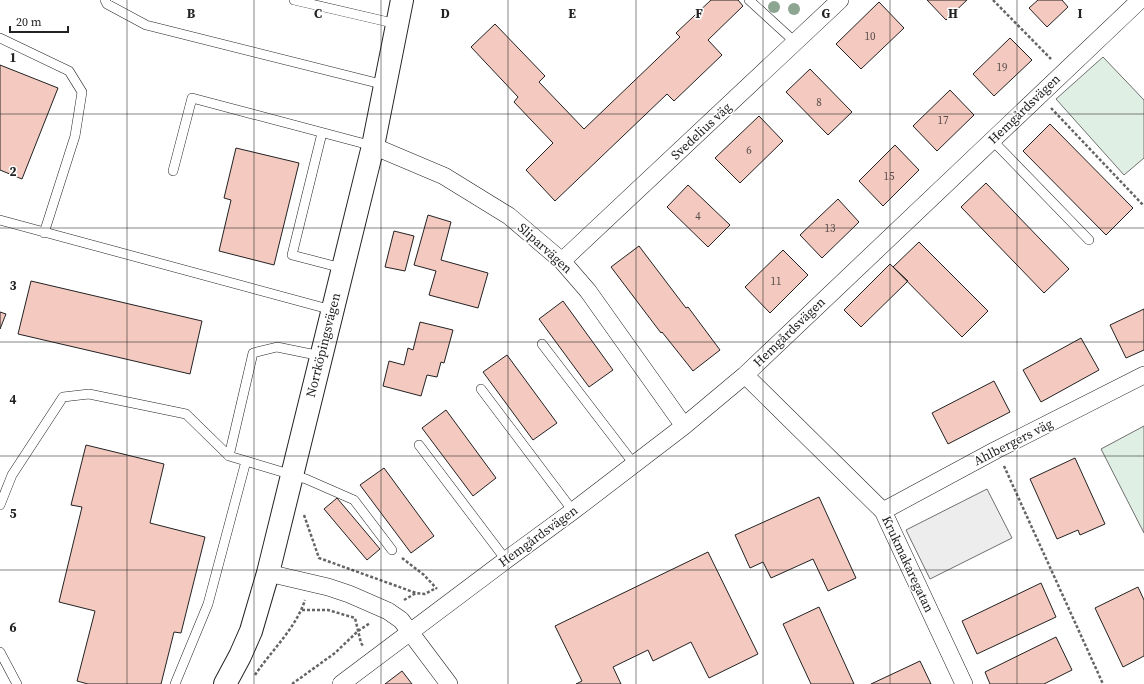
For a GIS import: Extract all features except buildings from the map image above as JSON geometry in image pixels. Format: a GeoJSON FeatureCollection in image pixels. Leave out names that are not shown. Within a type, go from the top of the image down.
{"type":"FeatureCollection","features":[{"type":"Feature","properties":{"kind":"street","name":"Norrköpingsvägen"},"geometry":{"type":"LineString","coordinates":[[225,684],[251,631],[268,573],[373,146],[402,0]]}},
{"type":"Feature","properties":{"kind":"street","name":"Svedelius väg"},"geometry":{"type":"LineString","coordinates":[[562,261],[840,0]]}},
{"type":"Feature","properties":{"kind":"street","name":"Hemgårdsvägen"},"geometry":{"type":"LineString","coordinates":[[341,684],[573,511],[684,426],[745,375],[1140,0]]}},
{"type":"Feature","properties":{"kind":"street","name":"Sliparvägen"},"geometry":{"type":"LineString","coordinates":[[373,146],[444,176],[509,216],[562,261],[588,291],[684,426]]}},
{"type":"Feature","properties":{"kind":"street","name":"Krukmakaregatan"},"geometry":{"type":"LineString","coordinates":[[745,375],[883,511],[964,684]]}},
{"type":"Feature","properties":{"kind":"street","name":"Ahlbergers väg"},"geometry":{"type":"LineString","coordinates":[[883,511],[996,450],[1144,375]]}},
{"type":"Feature","properties":{"kind":"street"},"geometry":{"type":"LineString","coordinates":[[268,573],[311,582],[349,594],[388,611],[400,620],[449,684]]}},
{"type":"Feature","properties":{"kind":"lane"},"geometry":{"type":"LineString","coordinates":[[105,0],[107,4],[146,25],[385,85]]}},
{"type":"Feature","properties":{"kind":"lane"},"geometry":{"type":"LineString","coordinates":[[294,0],[397,24]]}},
{"type":"Feature","properties":{"kind":"lane"},"geometry":{"type":"LineString","coordinates":[[749,0],[795,42]]}},
{"type":"Feature","properties":{"kind":"lane"},"geometry":{"type":"LineString","coordinates":[[0,38],[69,71],[82,92],[75,136],[44,233]]}},
{"type":"Feature","properties":{"kind":"lane"},"geometry":{"type":"LineString","coordinates":[[173,171],[192,98],[373,146]]}},
{"type":"Feature","properties":{"kind":"lane"},"geometry":{"type":"LineString","coordinates":[[322,133],[292,255],[342,268]]}},
{"type":"Feature","properties":{"kind":"lane"},"geometry":{"type":"LineString","coordinates":[[992,140],[1089,240]]}},
{"type":"Feature","properties":{"kind":"lane"},"geometry":{"type":"LineString","coordinates":[[0,220],[332,310]]}},
{"type":"Feature","properties":{"kind":"lane"},"geometry":{"type":"LineString","coordinates":[[542,344],[634,464]]}},
{"type":"Feature","properties":{"kind":"lane"},"geometry":{"type":"LineString","coordinates":[[229,456],[253,353],[278,347],[321,356]]}},
{"type":"Feature","properties":{"kind":"lane"},"geometry":{"type":"LineString","coordinates":[[481,389],[573,511]]}},
{"type":"Feature","properties":{"kind":"lane"},"geometry":{"type":"LineString","coordinates":[[0,505],[12,475],[63,397],[89,394],[186,414],[229,456],[306,479],[354,500],[392,550]]}},
{"type":"Feature","properties":{"kind":"lane"},"geometry":{"type":"LineString","coordinates":[[419,445],[506,560]]}},
{"type":"Feature","properties":{"kind":"lane"},"geometry":{"type":"LineString","coordinates":[[175,684],[208,604],[246,462]]}},
{"type":"Feature","properties":{"kind":"lane"},"geometry":{"type":"LineString","coordinates":[[0,652],[17,684]]}},
{"type":"Feature","properties":{"kind":"path"},"geometry":{"type":"LineString","coordinates":[[993,0],[1054,62]]}},
{"type":"Feature","properties":{"kind":"path"},"geometry":{"type":"LineString","coordinates":[[1039,95],[1144,206]]}},
{"type":"Feature","properties":{"kind":"path"},"geometry":{"type":"LineString","coordinates":[[996,450],[1103,684]]}},
{"type":"Feature","properties":{"kind":"path"},"geometry":{"type":"LineString","coordinates":[[392,550],[424,575],[436,587],[448,603]]}},
{"type":"Feature","properties":{"kind":"path"},"geometry":{"type":"LineString","coordinates":[[253,678],[302,610],[319,558]]}},
{"type":"Feature","properties":{"kind":"path"},"geometry":{"type":"LineString","coordinates":[[292,684],[335,653],[358,631],[416,593]]}},
{"type":"Feature","properties":{"kind":"path"},"geometry":{"type":"LineString","coordinates":[[302,610],[328,610],[355,618],[361,643],[374,660]]}},
{"type":"Feature","properties":{"kind":"green space"},"geometry":{"type":"Polygon","coordinates":[[[1103,57],[1144,100],[1144,158],[1124,175],[1056,99],[1103,57]]]}},
{"type":"Feature","properties":{"kind":"green space"},"geometry":{"type":"Polygon","coordinates":[[[1144,426],[1144,533],[1101,449],[1144,426]]]}},
{"type":"Feature","properties":{"kind":"shaded area"},"geometry":{"type":"Polygon","coordinates":[[[987,489],[1012,538],[930,579],[906,530],[987,489]]]}}]}
